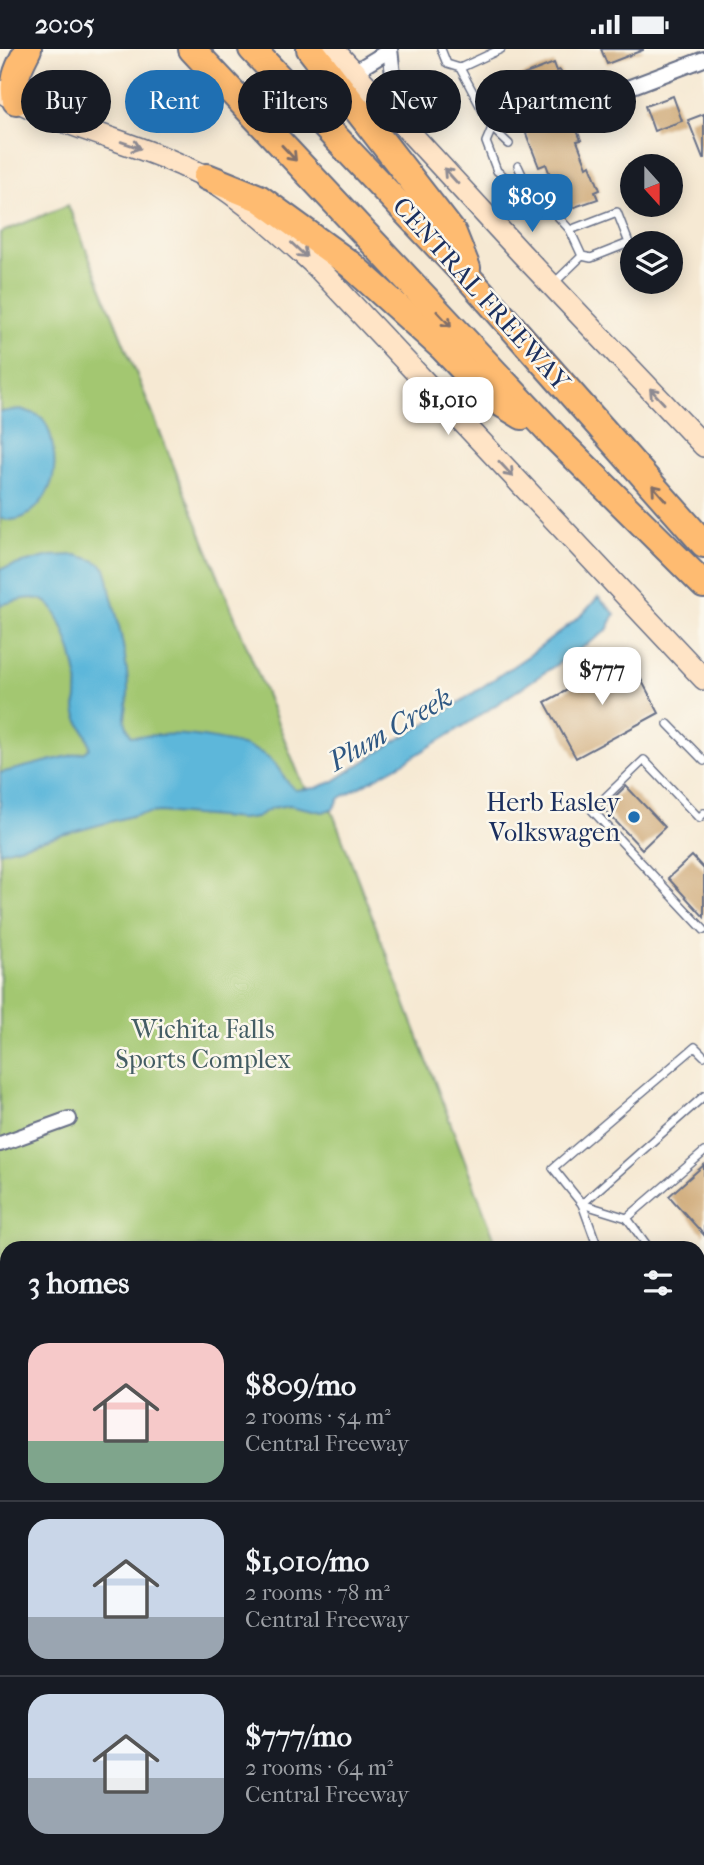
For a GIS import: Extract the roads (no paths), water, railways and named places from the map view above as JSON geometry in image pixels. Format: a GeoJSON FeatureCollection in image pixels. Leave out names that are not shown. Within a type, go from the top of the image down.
{"type":"FeatureCollection","features":[{"type":"Feature","properties":{"kind":"highway"},"geometry":{"type":"LineString","coordinates":[[8,96],[15,74],[28,49]]}},
{"type":"Feature","properties":{"kind":"highway","name":"CENTRAL FREEWAY"},"geometry":{"type":"LineString","coordinates":[[192,49],[556,438],[704,585]]}},
{"type":"Feature","properties":{"kind":"highway","name":"CENTRAL FREEWAY"},"geometry":{"type":"LineString","coordinates":[[252,49],[473,283],[704,544]]}},
{"type":"Feature","properties":{"kind":"highway"},"geometry":{"type":"LineString","coordinates":[[310,49],[453,233],[473,283]]}},
{"type":"Feature","properties":{"kind":"highway"},"geometry":{"type":"LineString","coordinates":[[207,177],[259,198],[351,265],[442,347],[489,395],[556,438]]}},
{"type":"Feature","properties":{"kind":"main road"},"geometry":{"type":"LineString","coordinates":[[333,49],[366,85]]}},
{"type":"Feature","properties":{"kind":"main road"},"geometry":{"type":"LineString","coordinates":[[8,96],[207,177],[270,224],[316,267],[704,679]]}},
{"type":"Feature","properties":{"kind":"main road"},"geometry":{"type":"LineString","coordinates":[[412,133],[704,446]]}},
{"type":"Feature","properties":{"kind":"street"},"geometry":{"type":"LineString","coordinates":[[354,72],[390,49],[392,70]]}},
{"type":"Feature","properties":{"kind":"street"},"geometry":{"type":"LineString","coordinates":[[636,85],[704,59]]}},
{"type":"Feature","properties":{"kind":"street"},"geometry":{"type":"LineString","coordinates":[[0,1144],[69,1119]]}},
{"type":"Feature","properties":{"kind":"lane"},"geometry":{"type":"LineString","coordinates":[[441,49],[447,64],[460,68],[501,49]]}},
{"type":"Feature","properties":{"kind":"lane"},"geometry":{"type":"LineString","coordinates":[[460,68],[475,96]]}},
{"type":"Feature","properties":{"kind":"lane"},"geometry":{"type":"LineString","coordinates":[[490,133],[486,142],[497,171],[509,180],[524,179]]}},
{"type":"Feature","properties":{"kind":"lane"},"geometry":{"type":"LineString","coordinates":[[497,133],[509,144]]}},
{"type":"Feature","properties":{"kind":"lane"},"geometry":{"type":"LineString","coordinates":[[518,166],[524,179],[570,230],[582,255],[591,258],[629,243],[617,212],[570,230]]}},
{"type":"Feature","properties":{"kind":"lane"},"geometry":{"type":"LineString","coordinates":[[552,285],[582,255]]}},
{"type":"Feature","properties":{"kind":"lane"},"geometry":{"type":"LineString","coordinates":[[668,724],[704,761]]}},
{"type":"Feature","properties":{"kind":"lane"},"geometry":{"type":"LineString","coordinates":[[702,818],[644,760],[592,810],[704,930]]}},
{"type":"Feature","properties":{"kind":"lane"},"geometry":{"type":"LineString","coordinates":[[596,1241],[582,1203],[553,1168],[695,1047],[704,1056]]}},
{"type":"Feature","properties":{"kind":"lane"},"geometry":{"type":"LineString","coordinates":[[582,1203],[704,1096]]}},
{"type":"Feature","properties":{"kind":"lane"},"geometry":{"type":"LineString","coordinates":[[627,1218],[704,1152]]}},
{"type":"Feature","properties":{"kind":"lane"},"geometry":{"type":"LineString","coordinates":[[582,1203],[627,1218],[644,1241]]}},
{"type":"Feature","properties":{"kind":"water"},"geometry":{"type":"Polygon","coordinates":[[[21,409],[39,416],[46,424],[53,445],[55,466],[49,489],[37,507],[29,514],[10,520],[0,518],[0,412],[21,409]]]}},
{"type":"Feature","properties":{"kind":"water"},"geometry":{"type":"Polygon","coordinates":[[[76,555],[100,563],[107,574],[125,656],[128,694],[125,719],[131,736],[184,735],[245,746],[268,757],[295,790],[316,788],[332,782],[451,708],[534,652],[583,614],[598,597],[615,614],[607,630],[598,637],[470,722],[340,798],[334,808],[323,812],[289,805],[272,808],[256,817],[241,819],[160,812],[139,814],[0,852],[0,773],[85,752],[90,748],[75,708],[77,676],[69,646],[55,612],[49,604],[37,599],[0,605],[0,569],[50,556],[76,555]]]}},
{"type":"Feature","properties":{"kind":"place","name":"Herb Easley Volkswagen"},"geometry":{"type":"Point","coordinates":[634,817]}},
{"type":"Feature","properties":{"kind":"water label","name":"Plum Creek"},"geometry":{"type":"Point","coordinates":[390,729]}},
{"type":"Feature","properties":{"kind":"park label","name":"Wichita Falls Sports Complex"},"geometry":{"type":"Point","coordinates":[203,1044]}}]}
